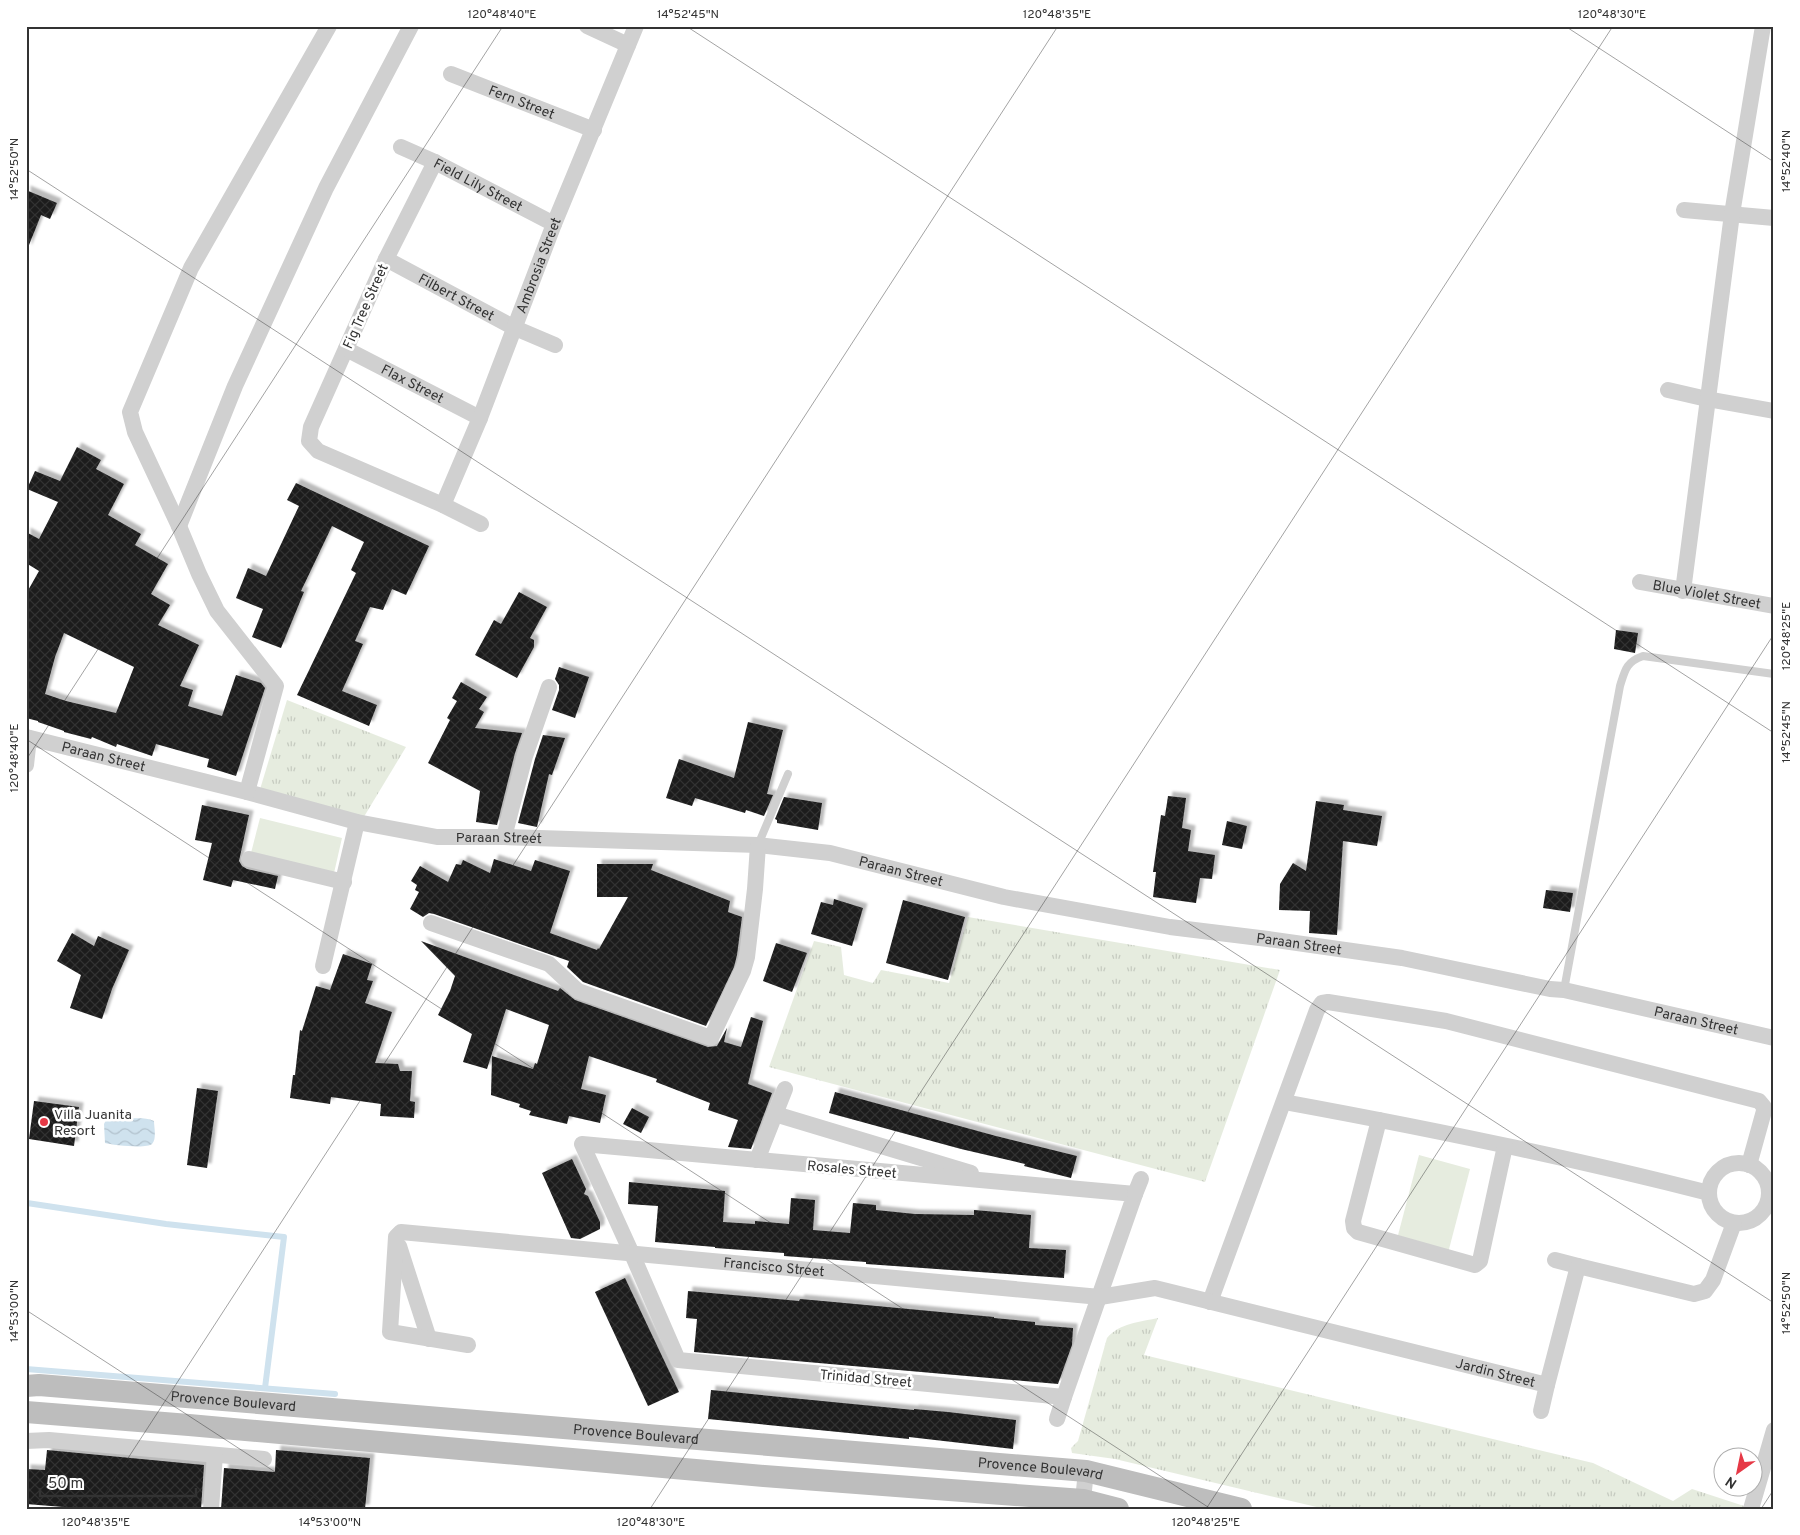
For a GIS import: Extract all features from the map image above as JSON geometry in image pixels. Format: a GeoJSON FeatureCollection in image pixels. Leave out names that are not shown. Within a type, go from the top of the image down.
{"type":"FeatureCollection","features":[{"type":"Feature","properties":{"kind":"street"},"geometry":{"type":"LineString","coordinates":[[247,792],[276,686],[217,611],[135,432],[130,412],[191,268],[329,26]]}},
{"type":"Feature","properties":{"kind":"street"},"geometry":{"type":"LineString","coordinates":[[179,526],[235,386],[326,188],[411,26]]}},
{"type":"Feature","properties":{"kind":"street"},"geometry":{"type":"LineString","coordinates":[[587,26],[628,45]]}},
{"type":"Feature","properties":{"kind":"street","name":"Ambrosia Street"},"geometry":{"type":"LineString","coordinates":[[443,505],[516,328],[554,224],[636,26]]}},
{"type":"Feature","properties":{"kind":"street"},"geometry":{"type":"LineString","coordinates":[[1683,591],[1732,214],[1763,26]]}},
{"type":"Feature","properties":{"kind":"street","name":"Fern Street"},"geometry":{"type":"LineString","coordinates":[[451,74],[594,130]]}},
{"type":"Feature","properties":{"kind":"street","name":"Field Lily Street"},"geometry":{"type":"LineString","coordinates":[[401,147],[435,162],[554,224]]}},
{"type":"Feature","properties":{"kind":"street","name":"Fig Tree Street"},"geometry":{"type":"LineString","coordinates":[[435,162],[386,258],[311,428],[309,441],[318,451],[443,505]]}},
{"type":"Feature","properties":{"kind":"street"},"geometry":{"type":"LineString","coordinates":[[1684,210],[1774,218]]}},
{"type":"Feature","properties":{"kind":"street","name":"Filbert Street"},"geometry":{"type":"LineString","coordinates":[[386,258],[516,328],[555,345]]}},
{"type":"Feature","properties":{"kind":"street","name":"Flax Street"},"geometry":{"type":"LineString","coordinates":[[346,349],[480,418]]}},
{"type":"Feature","properties":{"kind":"street"},"geometry":{"type":"LineString","coordinates":[[1668,390],[1774,411]]}},
{"type":"Feature","properties":{"kind":"street"},"geometry":{"type":"LineString","coordinates":[[443,505],[481,524]]}},
{"type":"Feature","properties":{"kind":"street","name":"Blue Violet Street"},"geometry":{"type":"LineString","coordinates":[[1640,582],[1774,606]]}},
{"type":"Feature","properties":{"kind":"street"},"geometry":{"type":"LineString","coordinates":[[504,837],[525,756],[549,687]]}},
{"type":"Feature","properties":{"kind":"street"},"geometry":{"type":"LineString","coordinates":[[26,765],[28,737]]}},
{"type":"Feature","properties":{"kind":"street","name":"Paraan Street"},"geometry":{"type":"LineString","coordinates":[[28,737],[92,755],[247,792],[357,822],[437,837],[504,837],[758,845],[830,853],[1004,897],[1170,927],[1268,938],[1402,958],[1550,989],[1564,990],[1774,1038]]}},
{"type":"Feature","properties":{"kind":"street"},"geometry":{"type":"LineString","coordinates":[[323,966],[357,822]]}},
{"type":"Feature","properties":{"kind":"street"},"geometry":{"type":"LineString","coordinates":[[431,923],[549,964],[578,991],[711,1038],[743,972],[747,957],[758,845]]}},
{"type":"Feature","properties":{"kind":"street"},"geometry":{"type":"LineString","coordinates":[[249,859],[344,882]]}},
{"type":"Feature","properties":{"kind":"street"},"geometry":{"type":"LineString","coordinates":[[1210,1302],[1317,1010],[1322,1004],[1328,1002],[1446,1021],[1760,1101],[1769,1106],[1764,1111],[1749,1165]]}},
{"type":"Feature","properties":{"kind":"street"},"geometry":{"type":"LineString","coordinates":[[757,1160],[785,1089]]}},
{"type":"Feature","properties":{"kind":"street"},"geometry":{"type":"LineString","coordinates":[[1284,1102],[1506,1146],[1639,1175],[1709,1193]]}},
{"type":"Feature","properties":{"kind":"street"},"geometry":{"type":"LineString","coordinates":[[775,1114],[1005,1183]]}},
{"type":"Feature","properties":{"kind":"street"},"geometry":{"type":"LineString","coordinates":[[1379,1120],[1353,1221],[1354,1228],[1358,1232],[1475,1265],[1480,1261],[1506,1146]]}},
{"type":"Feature","properties":{"kind":"street","name":"Rosales Street"},"geometry":{"type":"LineString","coordinates":[[632,1254],[580,1137],[757,1160],[1135,1194]]}},
{"type":"Feature","properties":{"kind":"street"},"geometry":{"type":"LineString","coordinates":[[1740,1163],[1758,1170],[1766,1178],[1771,1188],[1769,1200],[1764,1210],[1756,1218],[1745,1223],[1734,1223],[1724,1219],[1716,1212],[1711,1203],[1709,1193],[1715,1175],[1722,1168],[1730,1164],[1740,1163]]}},
{"type":"Feature","properties":{"kind":"street"},"geometry":{"type":"LineString","coordinates":[[1057,1419],[1141,1179]]}},
{"type":"Feature","properties":{"kind":"street"},"geometry":{"type":"LineString","coordinates":[[1555,1260],[1694,1294],[1705,1291],[1713,1280],[1734,1223]]}},
{"type":"Feature","properties":{"kind":"street","name":"Francisco Street"},"geometry":{"type":"LineString","coordinates":[[396,1237],[401,1232],[1100,1297],[1155,1288]]}},
{"type":"Feature","properties":{"kind":"street"},"geometry":{"type":"LineString","coordinates":[[396,1237],[390,1332],[468,1345]]}},
{"type":"Feature","properties":{"kind":"street"},"geometry":{"type":"LineString","coordinates":[[396,1237],[430,1339]]}},
{"type":"Feature","properties":{"kind":"street","name":"Trinidad Street"},"geometry":{"type":"LineString","coordinates":[[632,1254],[678,1360],[1064,1397]]}},
{"type":"Feature","properties":{"kind":"street","name":"Jardin Street"},"geometry":{"type":"LineString","coordinates":[[1155,1288],[1548,1385],[1578,1266]]}},
{"type":"Feature","properties":{"kind":"street","name":"Provence Boulevard"},"geometry":{"type":"LineString","coordinates":[[26,1386],[39,1385],[1086,1471],[1242,1509]]}},
{"type":"Feature","properties":{"kind":"street"},"geometry":{"type":"LineString","coordinates":[[1541,1411],[1548,1385]]}},
{"type":"Feature","properties":{"kind":"street","name":"Provence Boulevard"},"geometry":{"type":"LineString","coordinates":[[26,1412],[764,1476],[1035,1503],[1083,1500],[1118,1509]]}},
{"type":"Feature","properties":{"kind":"street"},"geometry":{"type":"LineString","coordinates":[[1751,1509],[1771,1448],[1774,1430]]}},
{"type":"Feature","properties":{"kind":"street"},"geometry":{"type":"LineString","coordinates":[[26,1441],[49,1440],[264,1459]]}},
{"type":"Feature","properties":{"kind":"street"},"geometry":{"type":"LineString","coordinates":[[211,1509],[215,1455]]}},
{"type":"Feature","properties":{"kind":"street"},"geometry":{"type":"LineString","coordinates":[[1083,1500],[1086,1471]]}},
{"type":"Feature","properties":{"kind":"lane"},"geometry":{"type":"LineString","coordinates":[[1564,990],[1620,686],[1627,666],[1633,660],[1643,656],[1774,674]]}},
{"type":"Feature","properties":{"kind":"lane"},"geometry":{"type":"LineString","coordinates":[[758,845],[788,774]]}},
{"type":"Feature","properties":{"kind":"green space"},"geometry":{"type":"Polygon","coordinates":[[[287,700],[406,747],[359,825],[258,796],[287,700]]]}},
{"type":"Feature","properties":{"kind":"green space"},"geometry":{"type":"Polygon","coordinates":[[[260,818],[342,838],[334,873],[251,853],[260,818]]]}},
{"type":"Feature","properties":{"kind":"green space"},"geometry":{"type":"Polygon","coordinates":[[[968,917],[1280,970],[1205,1182],[769,1067],[814,941],[841,947],[844,975],[873,983],[881,970],[949,983],[968,917]]]}},
{"type":"Feature","properties":{"kind":"green space"},"geometry":{"type":"Polygon","coordinates":[[[1419,1155],[1470,1169],[1448,1253],[1397,1239],[1419,1155]]]}},
{"type":"Feature","properties":{"kind":"green space"},"geometry":{"type":"Polygon","coordinates":[[[1158,1318],[1144,1355],[1593,1463],[1673,1501],[1692,1489],[1712,1496],[1712,1498],[1720,1498],[1744,1506],[1743,1509],[1325,1509],[1115,1459],[1072,1453],[1071,1448],[1078,1441],[1107,1338],[1118,1329],[1137,1322],[1158,1318]]]}},
{"type":"Feature","properties":{"kind":"water"},"geometry":{"type":"Polygon","coordinates":[[[114,1114],[125,1118],[145,1118],[154,1121],[154,1142],[149,1145],[137,1146],[105,1143],[104,1124],[108,1116],[114,1114]]]}},
{"type":"Feature","properties":{"kind":"building"},"geometry":{"type":"Polygon","coordinates":[[[26,190],[57,203],[50,219],[41,215],[27,250],[26,190]]]}},
{"type":"Feature","properties":{"kind":"building"},"geometry":{"type":"Polygon","coordinates":[[[77,447],[101,460],[96,469],[124,484],[108,515],[141,534],[135,545],[168,564],[151,594],[170,605],[158,625],[199,645],[180,686],[193,690],[188,706],[222,716],[236,675],[261,683],[265,688],[236,776],[207,767],[209,759],[156,744],[152,756],[117,744],[116,747],[92,737],[91,739],[64,732],[26,718],[26,594],[39,571],[26,563],[26,532],[39,539],[58,502],[27,489],[35,471],[60,481],[77,447]],[[64,633],[45,694],[116,713],[134,667],[64,633]]]}},
{"type":"Feature","properties":{"kind":"building"},"geometry":{"type":"Polygon","coordinates":[[[296,483],[429,546],[406,595],[392,589],[383,610],[370,607],[355,641],[363,644],[342,691],[377,705],[369,726],[297,695],[356,573],[351,570],[364,542],[332,526],[301,591],[304,592],[281,648],[252,637],[263,609],[236,598],[248,568],[266,576],[299,506],[287,500],[296,483]]]}},
{"type":"Feature","properties":{"kind":"building"},"geometry":{"type":"Polygon","coordinates":[[[519,592],[547,607],[530,638],[534,640],[534,647],[517,678],[475,655],[494,620],[501,624],[519,592]]]}},
{"type":"Feature","properties":{"kind":"building"},"geometry":{"type":"Polygon","coordinates":[[[1616,630],[1638,633],[1635,653],[1614,649],[1616,630]]]}},
{"type":"Feature","properties":{"kind":"building"},"geometry":{"type":"Polygon","coordinates":[[[559,667],[589,677],[575,718],[552,710],[559,690],[559,685],[555,679],[559,667]]]}},
{"type":"Feature","properties":{"kind":"building"},"geometry":{"type":"Polygon","coordinates":[[[461,682],[487,697],[479,709],[484,712],[475,728],[522,733],[515,753],[497,825],[476,822],[480,791],[428,763],[450,720],[447,718],[457,701],[452,698],[461,682]]]}},
{"type":"Feature","properties":{"kind":"building"},"geometry":{"type":"Polygon","coordinates":[[[748,722],[783,730],[767,794],[773,795],[764,816],[746,810],[745,813],[695,798],[692,806],[666,798],[679,759],[734,778],[748,722]]]}},
{"type":"Feature","properties":{"kind":"building"},"geometry":{"type":"Polygon","coordinates":[[[543,735],[565,738],[552,775],[549,774],[537,827],[518,823],[543,735]]]}},
{"type":"Feature","properties":{"kind":"building"},"geometry":{"type":"Polygon","coordinates":[[[1168,796],[1186,798],[1182,828],[1191,830],[1188,851],[1215,855],[1212,879],[1200,878],[1196,903],[1153,897],[1156,872],[1153,872],[1161,815],[1165,816],[1168,796]]]}},
{"type":"Feature","properties":{"kind":"building"},"geometry":{"type":"Polygon","coordinates":[[[784,797],[822,803],[818,830],[777,823],[775,819],[784,797]]]}},
{"type":"Feature","properties":{"kind":"building"},"geometry":{"type":"Polygon","coordinates":[[[1316,801],[1344,805],[1343,810],[1382,816],[1377,846],[1343,841],[1337,935],[1309,933],[1310,911],[1279,910],[1280,884],[1293,863],[1306,871],[1316,801]]]}},
{"type":"Feature","properties":{"kind":"building"},"geometry":{"type":"Polygon","coordinates":[[[202,805],[249,815],[239,861],[247,869],[278,876],[275,889],[233,880],[231,887],[203,880],[212,843],[195,840],[202,805]]]}},
{"type":"Feature","properties":{"kind":"building"},"geometry":{"type":"Polygon","coordinates":[[[1227,821],[1247,826],[1242,849],[1222,845],[1227,821]]]}},
{"type":"Feature","properties":{"kind":"building"},"geometry":{"type":"Polygon","coordinates":[[[494,859],[531,871],[535,860],[570,871],[550,933],[597,950],[628,897],[597,897],[597,864],[653,864],[651,870],[730,901],[728,912],[742,917],[737,955],[734,967],[706,1026],[583,982],[567,967],[569,961],[434,914],[429,913],[423,917],[410,909],[419,892],[415,890],[417,885],[411,881],[420,866],[448,882],[456,864],[461,865],[463,860],[490,873],[494,859]]]}},
{"type":"Feature","properties":{"kind":"building"},"geometry":{"type":"Polygon","coordinates":[[[1546,890],[1573,893],[1570,912],[1543,908],[1546,890]]]}},
{"type":"Feature","properties":{"kind":"building"},"geometry":{"type":"Polygon","coordinates":[[[834,899],[863,908],[852,946],[811,934],[821,902],[833,905],[834,899]]]}},
{"type":"Feature","properties":{"kind":"building"},"geometry":{"type":"Polygon","coordinates":[[[903,900],[965,917],[948,980],[886,963],[903,900]]]}},
{"type":"Feature","properties":{"kind":"building"},"geometry":{"type":"Polygon","coordinates":[[[72,933],[94,946],[98,936],[129,950],[112,989],[102,1019],[70,1008],[81,975],[57,961],[72,933]]]}},
{"type":"Feature","properties":{"kind":"building"},"geometry":{"type":"Polygon","coordinates":[[[421,941],[558,991],[560,988],[575,1000],[708,1047],[717,1046],[727,1028],[724,1042],[741,1047],[751,1017],[763,1021],[748,1084],[772,1093],[751,1149],[728,1147],[738,1120],[708,1110],[710,1103],[656,1082],[657,1079],[589,1056],[581,1089],[606,1095],[600,1123],[569,1116],[567,1124],[529,1115],[531,1111],[519,1107],[520,1104],[491,1095],[492,1056],[533,1069],[535,1063],[537,1064],[549,1025],[506,1009],[487,1069],[463,1062],[472,1034],[438,1015],[455,976],[421,941]]]}},
{"type":"Feature","properties":{"kind":"building"},"geometry":{"type":"Polygon","coordinates":[[[776,943],[807,953],[792,992],[763,981],[776,943]]]}},
{"type":"Feature","properties":{"kind":"building"},"geometry":{"type":"Polygon","coordinates":[[[343,954],[372,964],[367,980],[373,981],[365,1003],[392,1012],[375,1063],[398,1064],[400,1071],[412,1071],[410,1101],[415,1102],[414,1118],[380,1116],[381,1104],[331,1097],[330,1104],[290,1098],[293,1075],[295,1075],[300,1030],[302,1031],[316,986],[330,990],[343,954]]]}},
{"type":"Feature","properties":{"kind":"building"},"geometry":{"type":"Polygon","coordinates":[[[197,1088],[218,1091],[207,1168],[187,1165],[197,1088]]]}},
{"type":"Feature","properties":{"kind":"building"},"geometry":{"type":"Polygon","coordinates":[[[835,1092],[1077,1156],[1071,1178],[1024,1166],[1025,1164],[961,1149],[829,1113],[835,1092]]]}},
{"type":"Feature","properties":{"kind":"building"},"geometry":{"type":"Polygon","coordinates":[[[34,1101],[79,1107],[74,1146],[29,1139],[34,1101]]]}},
{"type":"Feature","properties":{"kind":"building"},"geometry":{"type":"Polygon","coordinates":[[[632,1108],[649,1117],[641,1133],[623,1124],[632,1108]]]}},
{"type":"Feature","properties":{"kind":"building"},"geometry":{"type":"Polygon","coordinates":[[[572,1159],[586,1189],[584,1194],[588,1196],[600,1222],[600,1229],[580,1239],[571,1238],[542,1173],[572,1159]]]}},
{"type":"Feature","properties":{"kind":"building"},"geometry":{"type":"Polygon","coordinates":[[[629,1182],[725,1191],[723,1222],[755,1224],[755,1221],[789,1224],[791,1198],[815,1200],[813,1230],[850,1233],[853,1203],[876,1205],[876,1210],[915,1214],[974,1215],[974,1210],[1031,1215],[1029,1248],[1066,1250],[1064,1278],[866,1264],[866,1262],[784,1256],[784,1253],[655,1242],[658,1206],[628,1204],[629,1182]]]}},
{"type":"Feature","properties":{"kind":"building"},"geometry":{"type":"Polygon","coordinates":[[[625,1278],[679,1392],[648,1406],[595,1292],[625,1278]]]}},
{"type":"Feature","properties":{"kind":"building"},"geometry":{"type":"Polygon","coordinates":[[[688,1291],[799,1301],[800,1299],[834,1302],[1035,1322],[1035,1325],[1073,1328],[1072,1345],[1058,1384],[694,1352],[697,1319],[686,1318],[688,1291]]]}},
{"type":"Feature","properties":{"kind":"building"},"geometry":{"type":"Polygon","coordinates":[[[711,1390],[1016,1420],[1013,1449],[909,1437],[909,1439],[708,1419],[711,1390]]]}},
{"type":"Feature","properties":{"kind":"building"},"geometry":{"type":"Polygon","coordinates":[[[47,1450],[204,1465],[201,1509],[88,1509],[26,1504],[26,1469],[45,1470],[47,1450]]]}},
{"type":"Feature","properties":{"kind":"building"},"geometry":{"type":"Polygon","coordinates":[[[276,1450],[370,1458],[365,1509],[221,1509],[224,1468],[275,1472],[276,1450]]]}},
{"type":"Feature","properties":{"kind":"waterway"},"geometry":{"type":"LineString","coordinates":[[27,1203],[166,1224],[284,1237],[265,1388]]}},
{"type":"Feature","properties":{"kind":"waterway"},"geometry":{"type":"LineString","coordinates":[[26,1369],[335,1394]]}},
{"type":"Feature","properties":{"kind":"place","name":"Villa Juanita Resort"},"geometry":{"type":"Point","coordinates":[44,1122]}}]}
